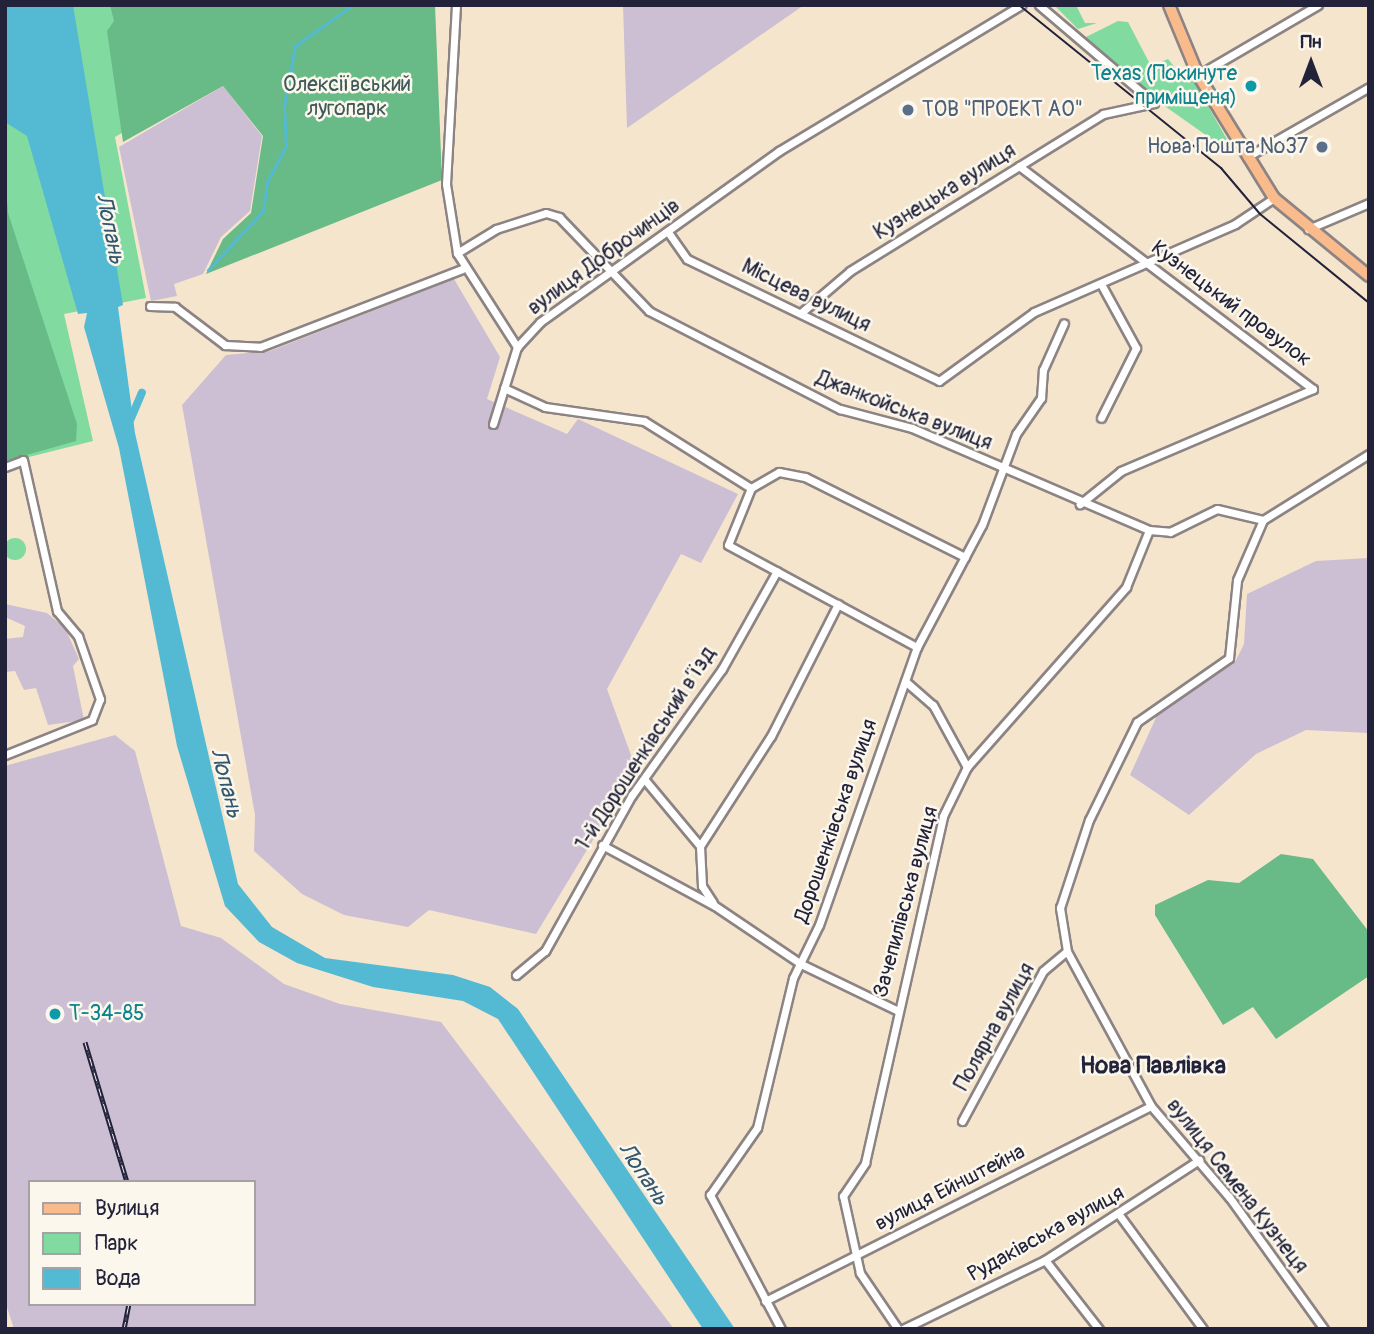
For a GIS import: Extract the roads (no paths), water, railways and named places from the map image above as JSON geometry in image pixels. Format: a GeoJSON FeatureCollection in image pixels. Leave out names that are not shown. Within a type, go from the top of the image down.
{"type":"FeatureCollection","features":[{"type":"Feature","properties":{"kind":"main road"},"geometry":{"type":"LineString","coordinates":[[1169,5],[1198,75],[1247,158],[1275,198],[1308,229],[1369,275]]}},
{"type":"Feature","properties":{"kind":"street"},"geometry":{"type":"LineString","coordinates":[[456,5],[446,184],[457,253],[463,269],[517,347],[493,424]]}},
{"type":"Feature","properties":{"kind":"street","name":"вулиця Доброчинців"},"geometry":{"type":"LineString","coordinates":[[517,347],[540,322],[779,151],[1021,5]]}},
{"type":"Feature","properties":{"kind":"street","name":"Кузнецька вулиця"},"geometry":{"type":"LineString","coordinates":[[802,312],[850,271],[1103,114],[1154,103],[1040,5]]}},
{"type":"Feature","properties":{"kind":"street"},"geometry":{"type":"LineString","coordinates":[[1198,75],[1318,5]]}},
{"type":"Feature","properties":{"kind":"street"},"geometry":{"type":"LineString","coordinates":[[1247,158],[1369,87]]}},
{"type":"Feature","properties":{"kind":"street","name":"Кузнецький провулок"},"geometry":{"type":"LineString","coordinates":[[1019,166],[1313,389],[1121,471],[1080,504]]}},
{"type":"Feature","properties":{"kind":"street"},"geometry":{"type":"LineString","coordinates":[[1101,418],[1136,348],[1101,284],[1235,224],[1275,198]]}},
{"type":"Feature","properties":{"kind":"street"},"geometry":{"type":"LineString","coordinates":[[1308,229],[1369,203]]}},
{"type":"Feature","properties":{"kind":"street","name":"Джанкойська вулиця"},"geometry":{"type":"LineString","coordinates":[[457,253],[495,229],[546,213],[559,218],[649,311],[840,409],[912,428],[1080,504],[1149,530],[1170,532],[1217,509],[1263,520]]}},
{"type":"Feature","properties":{"kind":"street","name":"Місцева вулиця"},"geometry":{"type":"LineString","coordinates":[[668,232],[687,259],[802,312],[939,381],[1034,312],[1101,284]]}},
{"type":"Feature","properties":{"kind":"street"},"geometry":{"type":"LineString","coordinates":[[150,306],[165,305],[225,345],[260,347],[463,269]]}},
{"type":"Feature","properties":{"kind":"street","name":"Дорошенківська вулиця"},"geometry":{"type":"LineString","coordinates":[[781,1329],[710,1195],[757,1128],[801,964],[917,648],[982,526],[1000,467],[1041,398],[1043,370],[1064,323]]}},
{"type":"Feature","properties":{"kind":"street"},"geometry":{"type":"LineString","coordinates":[[505,388],[545,407],[644,421],[751,488]]}},
{"type":"Feature","properties":{"kind":"street"},"geometry":{"type":"LineString","coordinates":[[1067,951],[1060,908],[1089,820],[1137,722],[1229,658],[1242,560],[1263,520],[1369,454]]}},
{"type":"Feature","properties":{"kind":"street"},"geometry":{"type":"LineString","coordinates":[[5,467],[23,460],[57,611],[78,636],[100,699],[92,720],[5,754]]}},
{"type":"Feature","properties":{"kind":"street"},"geometry":{"type":"LineString","coordinates":[[917,648],[728,545],[751,488],[779,471],[805,477],[965,556]]}},
{"type":"Feature","properties":{"kind":"street","name":"Зачепилівська вулиця"},"geometry":{"type":"LineString","coordinates":[[860,1254],[843,1196],[865,1163],[896,1010],[943,816],[967,767],[1126,587],[1149,530]]}},
{"type":"Feature","properties":{"kind":"street","name":"1-й Дорошенківський в’їзд"},"geometry":{"type":"LineString","coordinates":[[516,975],[545,951],[602,845],[722,669],[777,571]]}},
{"type":"Feature","properties":{"kind":"street"},"geometry":{"type":"LineString","coordinates":[[715,906],[702,886],[700,846],[771,736],[838,604]]}},
{"type":"Feature","properties":{"kind":"street"},"geometry":{"type":"LineString","coordinates":[[905,681],[933,705],[967,767]]}},
{"type":"Feature","properties":{"kind":"street"},"geometry":{"type":"LineString","coordinates":[[645,780],[700,846]]}},
{"type":"Feature","properties":{"kind":"street"},"geometry":{"type":"LineString","coordinates":[[602,845],[715,906],[801,964],[896,1010]]}},
{"type":"Feature","properties":{"kind":"street","name":"вулиця Семена Кузнеця"},"geometry":{"type":"LineString","coordinates":[[1067,951],[1151,1105],[1199,1160],[1324,1329]]}},
{"type":"Feature","properties":{"kind":"street","name":"Полярна вулиця"},"geometry":{"type":"LineString","coordinates":[[962,1121],[1043,971],[1067,951]]}},
{"type":"Feature","properties":{"kind":"street","name":"вулиця Ейнштейна"},"geometry":{"type":"LineString","coordinates":[[765,1301],[1151,1105]]}},
{"type":"Feature","properties":{"kind":"street","name":"Рудаківська вулиця"},"geometry":{"type":"LineString","coordinates":[[901,1329],[1045,1260],[1120,1216],[1199,1160]]}},
{"type":"Feature","properties":{"kind":"street"},"geometry":{"type":"LineString","coordinates":[[1120,1216],[1203,1329]]}},
{"type":"Feature","properties":{"kind":"street"},"geometry":{"type":"LineString","coordinates":[[860,1254],[860,1273],[901,1329]]}},
{"type":"Feature","properties":{"kind":"street"},"geometry":{"type":"LineString","coordinates":[[1045,1260],[1099,1329]]}},
{"type":"Feature","properties":{"kind":"water","name":"Лопань"},"geometry":{"type":"Polygon","coordinates":[[[5,5],[73,5],[123,305],[118,307],[135,433],[238,884],[272,927],[325,958],[453,975],[490,987],[518,1009],[735,1329],[703,1329],[498,1019],[463,1001],[373,987],[297,963],[259,942],[225,906],[177,746],[119,448],[84,327],[87,313],[78,314],[27,136],[5,122],[5,5]]]}},
{"type":"Feature","properties":{"kind":"waterway"},"geometry":{"type":"LineString","coordinates":[[208,270],[263,211],[267,182],[286,146],[284,106],[295,46],[353,5]]}},
{"type":"Feature","properties":{"kind":"waterway"},"geometry":{"type":"LineString","coordinates":[[129,423],[142,393]]}},
{"type":"Feature","properties":{"kind":"tram line"},"geometry":{"type":"LineString","coordinates":[[1019,5],[1221,168],[1260,214],[1369,303]]}},
{"type":"Feature","properties":{"kind":"railway"},"geometry":{"type":"LineString","coordinates":[[85,1042],[126,1180]]}},
{"type":"Feature","properties":{"kind":"railway"},"geometry":{"type":"LineString","coordinates":[[124,1329],[129,1306]]}},
{"type":"Feature","properties":{"kind":"place","name":"Texas (Покинуте приміщеня)"},"geometry":{"type":"Point","coordinates":[1251,86]}},
{"type":"Feature","properties":{"kind":"place","name":"ТОВ \"ПРОЕКТ АО\""},"geometry":{"type":"Point","coordinates":[908,110]}},
{"type":"Feature","properties":{"kind":"place","name":"Нова Пошта №37"},"geometry":{"type":"Point","coordinates":[1322,147]}},
{"type":"Feature","properties":{"kind":"place","name":"Т-34-85"},"geometry":{"type":"Point","coordinates":[55,1014]}},
{"type":"Feature","properties":{"kind":"district","name":"Нова Павлівка"},"geometry":{"type":"Point","coordinates":[1153,1066]}},
{"type":"Feature","properties":{"kind":"park label","name":"Олексіївський лугопарк"},"geometry":{"type":"Point","coordinates":[347,97]}}]}
